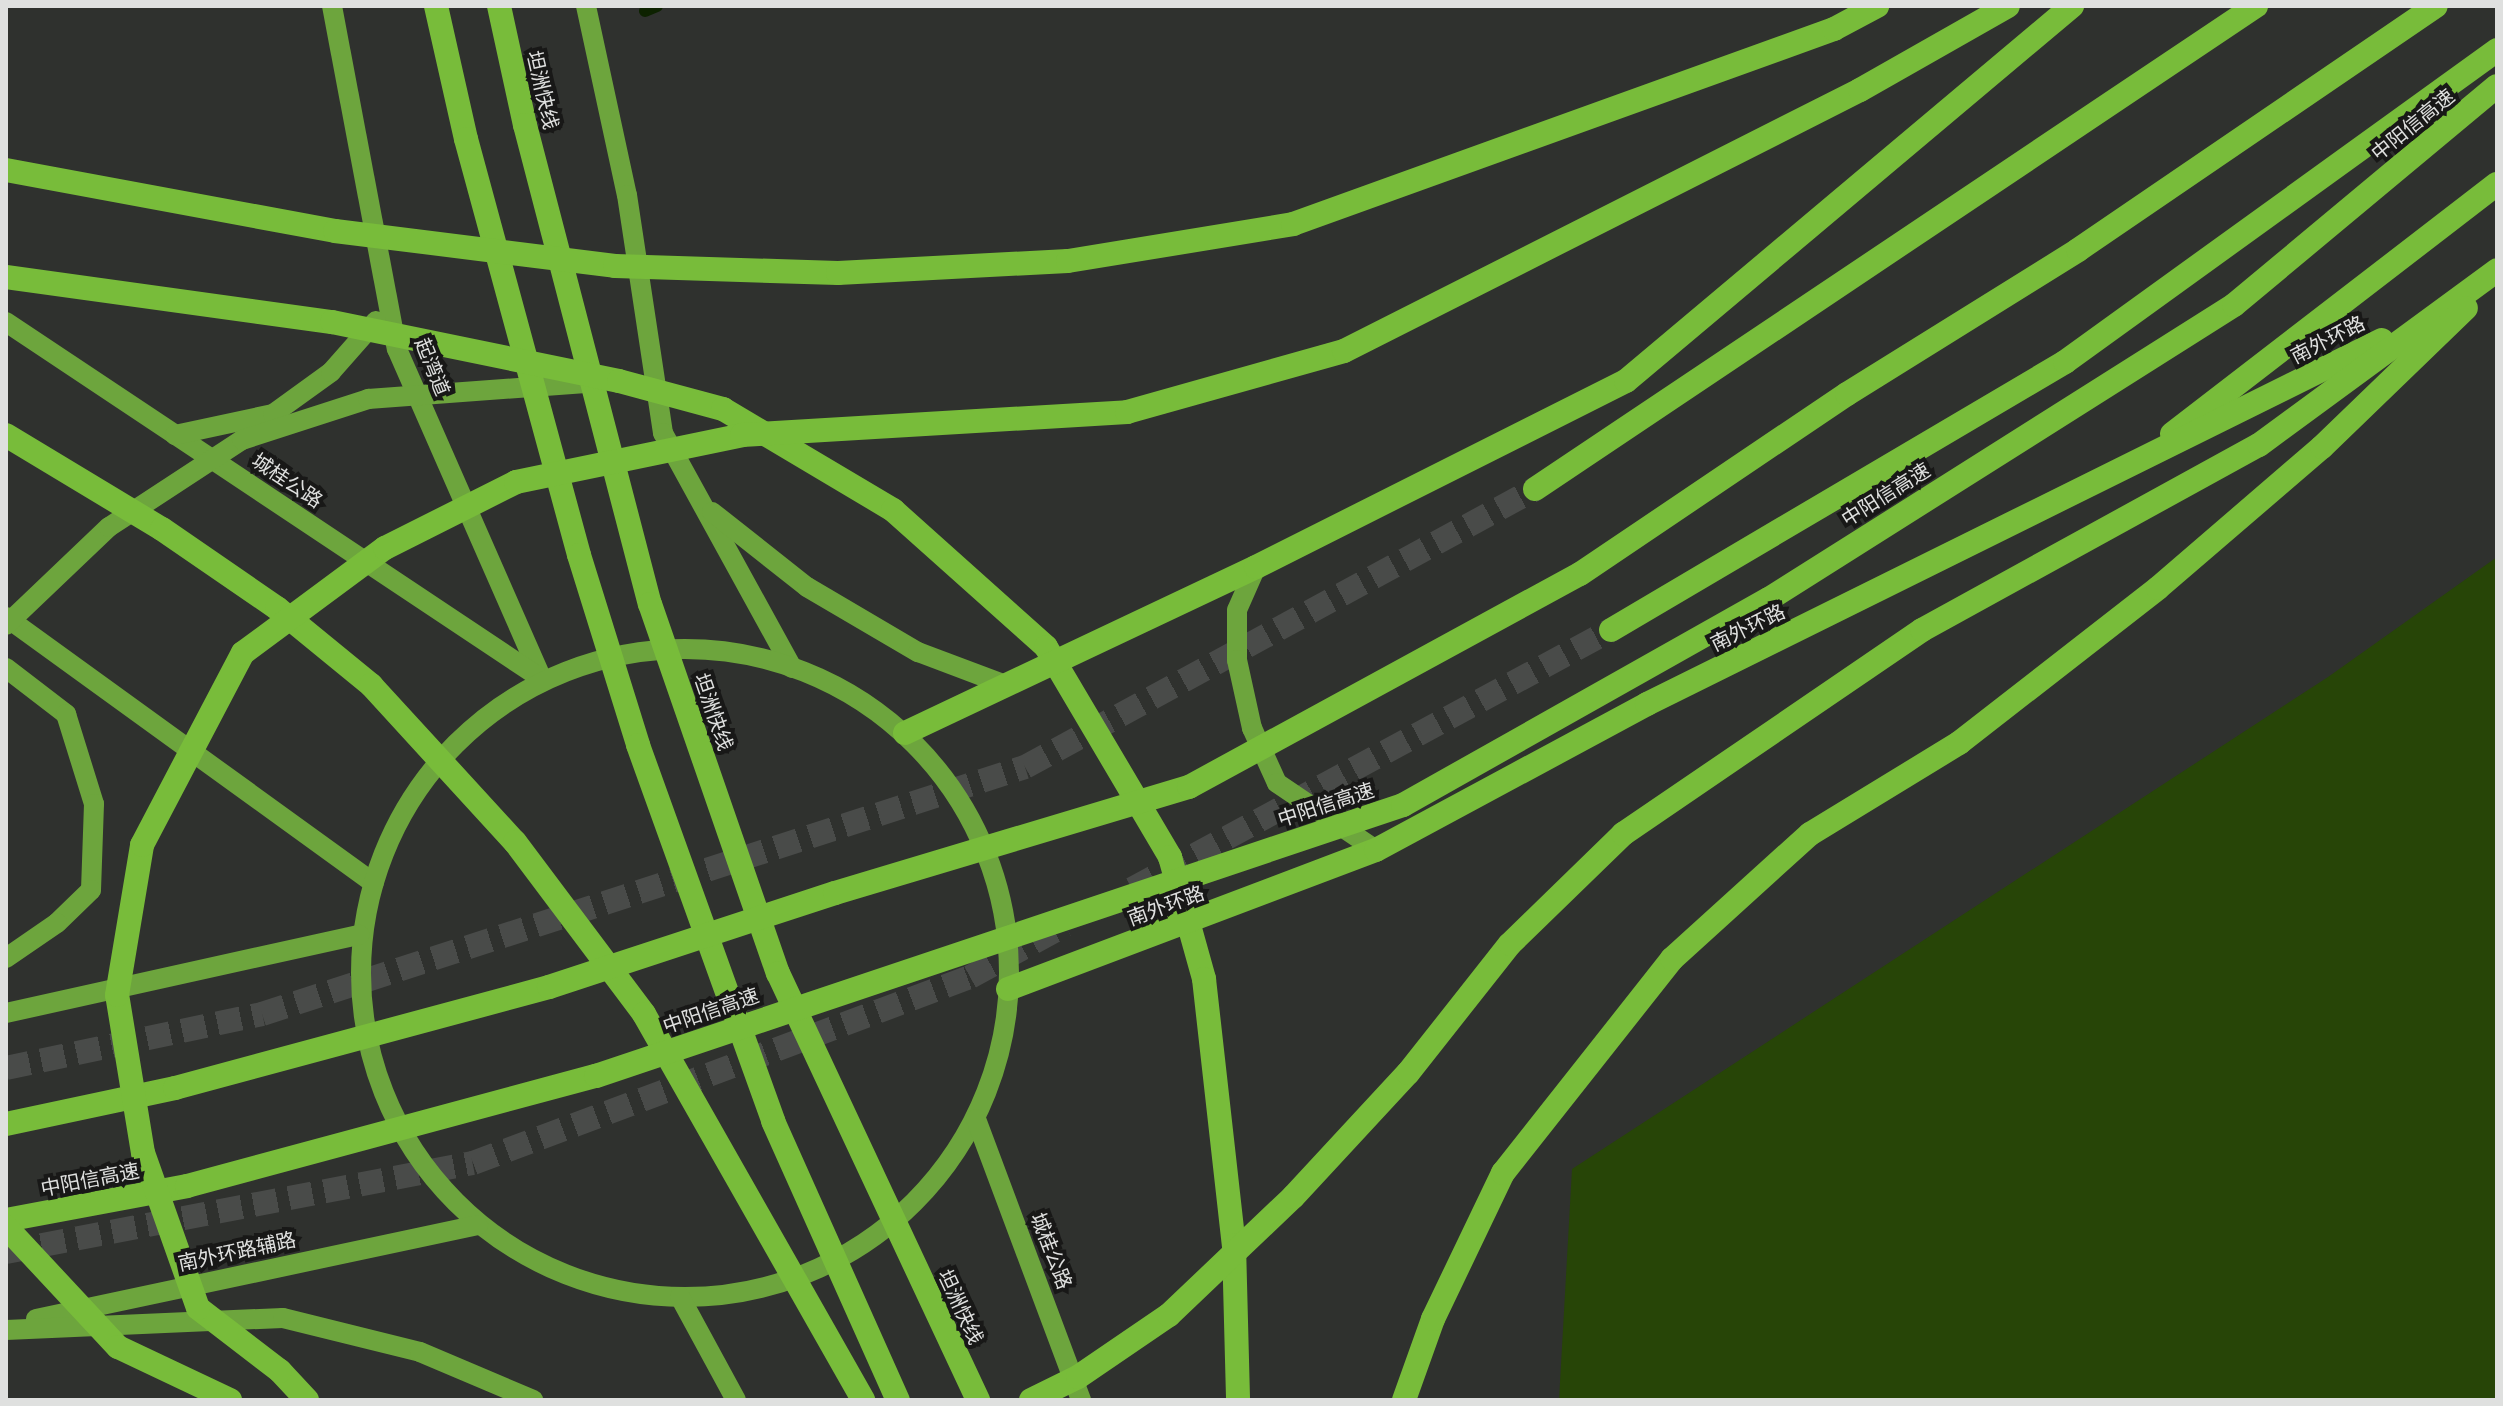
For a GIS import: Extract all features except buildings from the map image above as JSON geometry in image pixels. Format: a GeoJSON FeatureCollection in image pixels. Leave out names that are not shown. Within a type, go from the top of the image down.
{"type":"FeatureCollection","features":[{"type":"Feature","properties":{"kind":"highway"},"geometry":{"type":"LineString","coordinates":[[436,6],[470,155],[579,555],[638,745],[773,1121],[898,1400]]}},
{"type":"Feature","properties":{"kind":"highway","name":"坦洲快线"},"geometry":{"type":"LineString","coordinates":[[499,6],[525,125],[655,618],[778,973],[978,1400]]}},
{"type":"Feature","properties":{"kind":"highway"},"geometry":{"type":"LineString","coordinates":[[6,170],[335,231],[615,266],[838,273],[1068,261],[1293,224],[1834,29],[1877,6]]}},
{"type":"Feature","properties":{"kind":"highway"},"geometry":{"type":"LineString","coordinates":[[307,1400],[280,1371],[198,1308],[143,1153],[117,995],[142,845],[243,653],[385,548],[516,482],[742,435],[1127,412],[1344,351],[1860,90],[2008,6]]}},
{"type":"Feature","properties":{"kind":"highway"},"geometry":{"type":"LineString","coordinates":[[905,733],[1256,567],[1626,381],[2072,6]]}},
{"type":"Feature","properties":{"kind":"highway"},"geometry":{"type":"LineString","coordinates":[[1535,489],[2256,6]]}},
{"type":"Feature","properties":{"kind":"highway"},"geometry":{"type":"LineString","coordinates":[[6,1124],[175,1088],[549,987],[849,889],[1189,787],[1580,574],[1847,394],[2091,241],[2436,6]]}},
{"type":"Feature","properties":{"kind":"highway"},"geometry":{"type":"LineString","coordinates":[[1611,630],[2065,362],[2497,50]]}},
{"type":"Feature","properties":{"kind":"highway","name":"中阳信高速"},"geometry":{"type":"LineString","coordinates":[[6,1220],[187,1186],[596,1076],[1403,805],[1769,599],[2234,305],[2497,86]]}},
{"type":"Feature","properties":{"kind":"highway"},"geometry":{"type":"LineString","coordinates":[[2122,471],[2497,184]]}},
{"type":"Feature","properties":{"kind":"highway"},"geometry":{"type":"LineString","coordinates":[[1031,1400],[1078,1377],[1192,1294],[1293,1197],[1408,1073],[1510,944],[1623,834],[1922,630],[2259,445],[2497,270]]}},
{"type":"Feature","properties":{"kind":"highway"},"geometry":{"type":"LineString","coordinates":[[6,277],[332,322],[619,381],[723,409],[893,510],[1046,647],[1100,731],[1170,857],[1204,979],[1234,1245],[1238,1400]]}},
{"type":"Feature","properties":{"kind":"highway"},"geometry":{"type":"LineString","coordinates":[[1404,1400],[1433,1319],[1503,1173],[1672,959],[1810,834],[1959,743],[2158,588],[2322,447],[2497,280]]}},
{"type":"Feature","properties":{"kind":"highway","name":"南外环路"},"geometry":{"type":"LineString","coordinates":[[1008,989],[1376,850],[1647,704],[2122,471],[2497,280]]}},
{"type":"Feature","properties":{"kind":"highway"},"geometry":{"type":"LineString","coordinates":[[6,435],[162,529],[277,608],[371,685],[515,842],[644,1014],[863,1400]]}},
{"type":"Feature","properties":{"kind":"highway"},"geometry":{"type":"LineString","coordinates":[[6,1227],[118,1347],[230,1400]]}},
{"type":"Feature","properties":{"kind":"main road","name":"起湾道"},"geometry":{"type":"LineString","coordinates":[[332,6],[397,349],[542,679]]}},
{"type":"Feature","properties":{"kind":"main road"},"geometry":{"type":"LineString","coordinates":[[586,6],[627,195],[663,433],[792,668]]}},
{"type":"Feature","properties":{"kind":"main road"},"geometry":{"type":"LineString","coordinates":[[175,435],[273,414],[331,372],[389,306]]}},
{"type":"Feature","properties":{"kind":"main road","name":"城桂公路"},"geometry":{"type":"LineString","coordinates":[[6,322],[542,679]]}},
{"type":"Feature","properties":{"kind":"main road"},"geometry":{"type":"LineString","coordinates":[[6,625],[109,527],[242,440],[368,399],[619,381]]}},
{"type":"Feature","properties":{"kind":"main road"},"geometry":{"type":"LineString","coordinates":[[704,506],[819,594],[918,652],[1006,685]]}},
{"type":"Feature","properties":{"kind":"main road"},"geometry":{"type":"LineString","coordinates":[[1256,567],[1237,610],[1237,660],[1252,728],[1277,783],[1376,850]]}},
{"type":"Feature","properties":{"kind":"main road"},"geometry":{"type":"LineString","coordinates":[[6,617],[374,883]]}},
{"type":"Feature","properties":{"kind":"main road"},"geometry":{"type":"LineString","coordinates":[[647,649],[756,655],[792,668],[835,684],[905,733],[959,797],[996,873],[1011,956],[1004,1040],[976,1119],[929,1189],[864,1244],[771,1291],[680,1297],[573,1278],[478,1225],[406,1144],[365,1043],[359,935],[374,883],[401,813],[454,742],[542,679],[647,649]]}},
{"type":"Feature","properties":{"kind":"main road"},"geometry":{"type":"LineString","coordinates":[[6,668],[66,714],[94,804],[91,890],[57,923],[6,958]]}},
{"type":"Feature","properties":{"kind":"main road"},"geometry":{"type":"LineString","coordinates":[[6,1013],[359,935]]}},
{"type":"Feature","properties":{"kind":"main road","name":"城桂公路"},"geometry":{"type":"LineString","coordinates":[[976,1119],[1081,1400]]}},
{"type":"Feature","properties":{"kind":"main road","name":"南外环路辅路"},"geometry":{"type":"LineString","coordinates":[[6,1328],[478,1225]]}},
{"type":"Feature","properties":{"kind":"main road"},"geometry":{"type":"LineString","coordinates":[[680,1297],[736,1400]]}},
{"type":"Feature","properties":{"kind":"main road"},"geometry":{"type":"LineString","coordinates":[[6,1328],[283,1318],[420,1352],[533,1400]]}},
{"type":"Feature","properties":{"kind":"green space"},"geometry":{"type":"Polygon","coordinates":[[[2497,557],[2497,1400],[1559,1400],[1572,1169],[2328,677],[2497,557]]]}},
{"type":"Feature","properties":{"kind":"waterway"},"geometry":{"type":"LineString","coordinates":[[645,11],[657,6]]}},
{"type":"Feature","properties":{"kind":"tunnel"},"geometry":{"type":"LineString","coordinates":[[6,1068],[262,1014],[1025,767],[1535,489]]}},
{"type":"Feature","properties":{"kind":"tunnel"},"geometry":{"type":"LineString","coordinates":[[1132,889],[1611,630]]}},
{"type":"Feature","properties":{"kind":"tunnel"},"geometry":{"type":"LineString","coordinates":[[6,1252],[473,1163],[970,977],[1065,925]]}}]}
